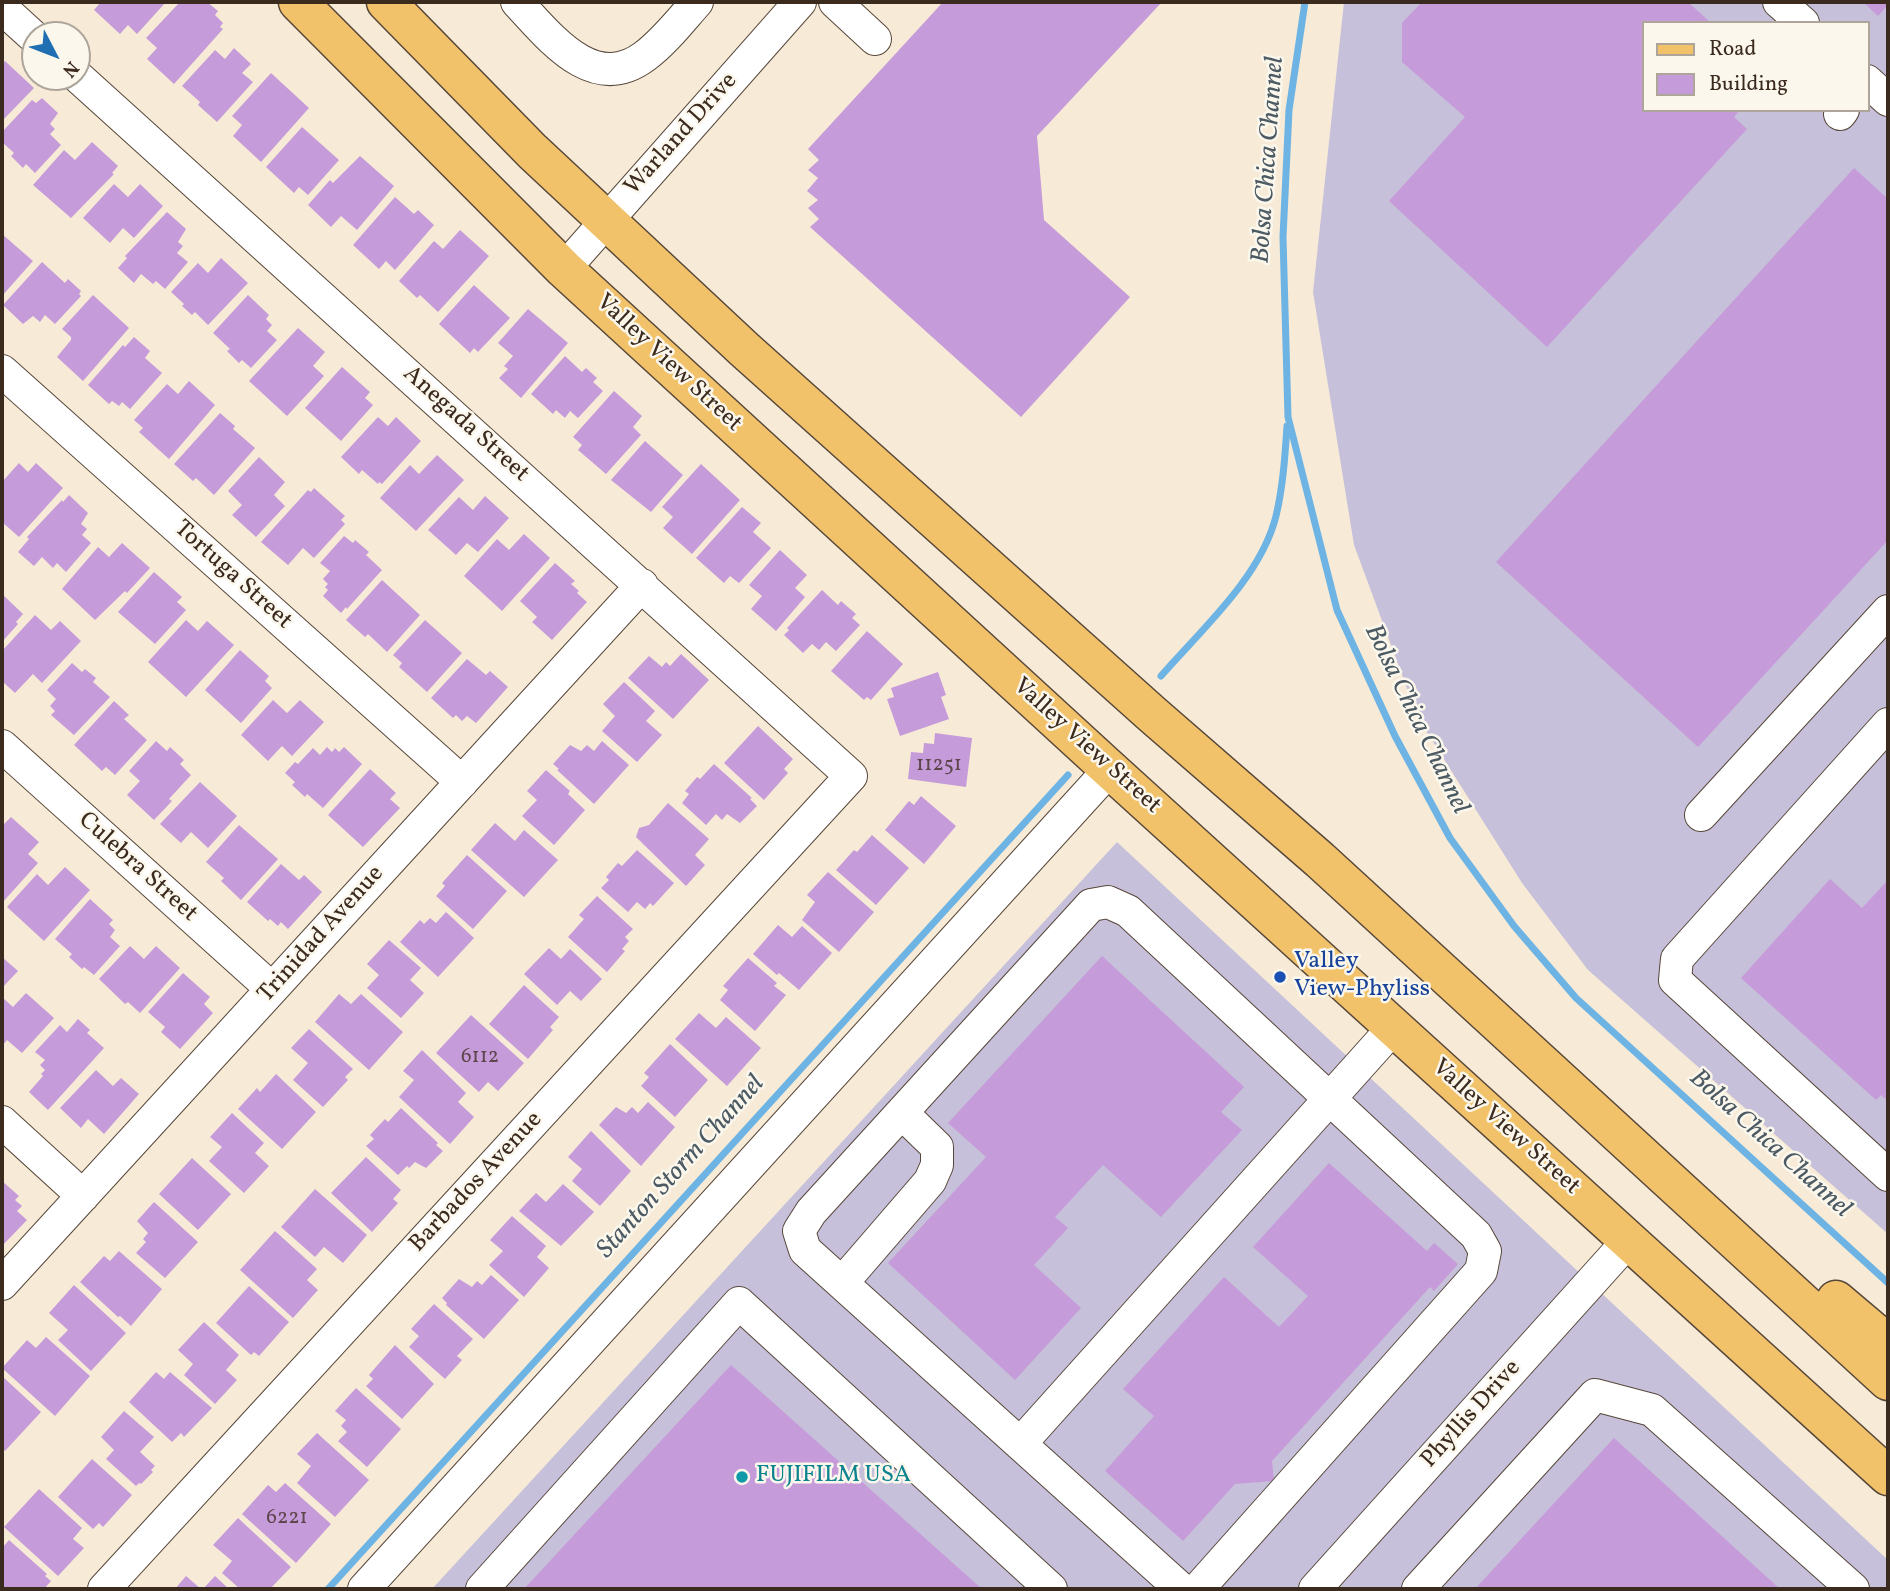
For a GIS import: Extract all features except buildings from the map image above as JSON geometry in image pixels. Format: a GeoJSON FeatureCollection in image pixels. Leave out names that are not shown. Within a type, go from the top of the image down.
{"type":"FeatureCollection","features":[{"type":"Feature","properties":{"kind":"main road","name":"Valley View Street"},"geometry":{"type":"LineString","coordinates":[[298,2],[564,269],[1888,1476]]}},
{"type":"Feature","properties":{"kind":"main road"},"geometry":{"type":"LineString","coordinates":[[386,2],[512,131],[745,350],[1153,715],[1320,860],[1888,1381]]}},
{"type":"Feature","properties":{"kind":"main road"},"geometry":{"type":"LineString","coordinates":[[1699,1208],[1748,1227],[1888,1344]]}},
{"type":"Feature","properties":{"kind":"street"},"geometry":{"type":"LineString","coordinates":[[517,2],[556,43],[576,59],[593,67],[609,70],[629,67],[647,55],[697,2]]}},
{"type":"Feature","properties":{"kind":"street","name":"Warland Drive"},"geometry":{"type":"LineString","coordinates":[[564,269],[800,2]]}},
{"type":"Feature","properties":{"kind":"street"},"geometry":{"type":"LineString","coordinates":[[835,2],[875,39]]}},
{"type":"Feature","properties":{"kind":"street"},"geometry":{"type":"LineString","coordinates":[[1779,2],[1801,21]]}},
{"type":"Feature","properties":{"kind":"street"},"geometry":{"type":"LineString","coordinates":[[2,8],[21,25]]}},
{"type":"Feature","properties":{"kind":"street","name":"Anegada Street"},"geometry":{"type":"LineString","coordinates":[[91,89],[851,776]]}},
{"type":"Feature","properties":{"kind":"street","name":"Tortuga Street"},"geometry":{"type":"LineString","coordinates":[[2,371],[462,782]]}},
{"type":"Feature","properties":{"kind":"street","name":"Trinidad Avenue"},"geometry":{"type":"LineString","coordinates":[[2,1284],[642,585]]}},
{"type":"Feature","properties":{"kind":"street"},"geometry":{"type":"LineString","coordinates":[[1700,815],[1888,611]]}},
{"type":"Feature","properties":{"kind":"street"},"geometry":{"type":"LineString","coordinates":[[1888,724],[1677,958],[1675,980],[1888,1175]]}},
{"type":"Feature","properties":{"kind":"street","name":"Culebra Street"},"geometry":{"type":"LineString","coordinates":[[2,746],[272,989]]}},
{"type":"Feature","properties":{"kind":"street"},"geometry":{"type":"LineString","coordinates":[[364,1589],[1110,769]]}},
{"type":"Feature","properties":{"kind":"street","name":"Barbados Avenue"},"geometry":{"type":"LineString","coordinates":[[104,1589],[851,776]]}},
{"type":"Feature","properties":{"kind":"street"},"geometry":{"type":"LineString","coordinates":[[1181,1589],[805,1250],[799,1231],[811,1212],[1091,905],[1108,902],[1128,911],[1476,1235],[1485,1251],[1481,1271],[1198,1589]]}},
{"type":"Feature","properties":{"kind":"street"},"geometry":{"type":"LineString","coordinates":[[1020,1444],[1394,1027]]}},
{"type":"Feature","properties":{"kind":"street"},"geometry":{"type":"LineString","coordinates":[[842,1283],[930,1181],[937,1165],[937,1147],[902,1113]]}},
{"type":"Feature","properties":{"kind":"street"},"geometry":{"type":"LineString","coordinates":[[2,1122],[83,1196]]}},
{"type":"Feature","properties":{"kind":"street","name":"Phyllis Drive"},"geometry":{"type":"LineString","coordinates":[[1315,1589],[1629,1240]]}},
{"type":"Feature","properties":{"kind":"street"},"geometry":{"type":"LineString","coordinates":[[482,1589],[739,1303],[1051,1589]]}},
{"type":"Feature","properties":{"kind":"street"},"geometry":{"type":"LineString","coordinates":[[1418,1589],[1595,1395],[1652,1410],[1853,1589]]}},
{"type":"Feature","properties":{"kind":"shaded area"},"geometry":{"type":"Polygon","coordinates":[[[1344,2],[1888,2],[1888,1234],[1588,970],[1522,883],[1418,718],[1354,545],[1313,292],[1344,2]]]}},
{"type":"Feature","properties":{"kind":"shaded area"},"geometry":{"type":"Polygon","coordinates":[[[1117,842],[1888,1560],[1888,1589],[432,1589],[1117,842]]]}},
{"type":"Feature","properties":{"kind":"waterway","name":"Bolsa Chica Channel"},"geometry":{"type":"LineString","coordinates":[[1305,2],[1289,110],[1283,237],[1288,417],[1337,610],[1395,736],[1450,838],[1514,926],[1576,998],[1888,1283]]}},
{"type":"Feature","properties":{"kind":"waterway","name":"Stanton Storm Channel"},"geometry":{"type":"LineString","coordinates":[[1161,676],[1228,602],[1244,581],[1268,539],[1280,494],[1287,426]]}},
{"type":"Feature","properties":{"kind":"waterway","name":"Stanton Storm Channel"},"geometry":{"type":"LineString","coordinates":[[328,1589],[1068,775]]}},
{"type":"Feature","properties":{"kind":"place","name":"Valley View-Phyliss"},"geometry":{"type":"Point","coordinates":[1280,977]}},
{"type":"Feature","properties":{"kind":"place","name":"FUJIFILM USA"},"geometry":{"type":"Point","coordinates":[742,1477]}}]}
